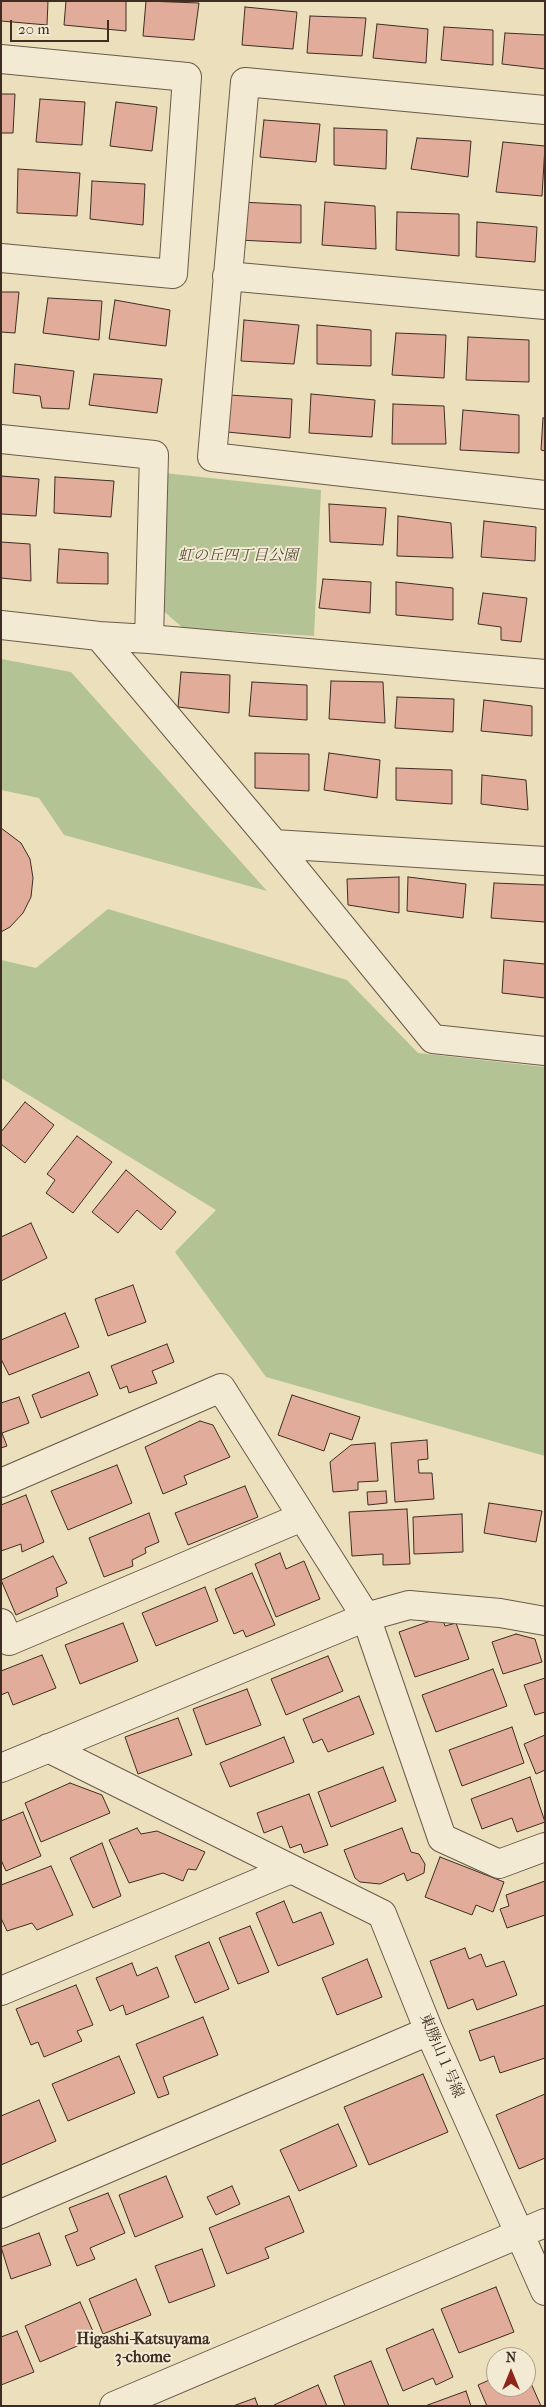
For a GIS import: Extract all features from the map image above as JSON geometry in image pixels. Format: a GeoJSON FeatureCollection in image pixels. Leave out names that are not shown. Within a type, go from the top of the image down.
{"type":"FeatureCollection","features":[{"type":"Feature","properties":{"kind":"street"},"geometry":{"type":"LineString","coordinates":[[1,59],[187,77],[173,274],[1,258]]}},
{"type":"Feature","properties":{"kind":"street"},"geometry":{"type":"LineString","coordinates":[[545,110],[245,82],[212,458],[545,495]]}},
{"type":"Feature","properties":{"kind":"street"},"geometry":{"type":"LineString","coordinates":[[227,276],[545,304]]}},
{"type":"Feature","properties":{"kind":"street"},"geometry":{"type":"LineString","coordinates":[[1,440],[154,455],[149,638]]}},
{"type":"Feature","properties":{"kind":"street"},"geometry":{"type":"LineString","coordinates":[[1,625],[99,636],[149,638],[545,674]]}},
{"type":"Feature","properties":{"kind":"street"},"geometry":{"type":"LineString","coordinates":[[99,636],[274,844],[433,1039],[545,1051]]}},
{"type":"Feature","properties":{"kind":"street"},"geometry":{"type":"LineString","coordinates":[[274,844],[545,861]]}},
{"type":"Feature","properties":{"kind":"street"},"geometry":{"type":"LineString","coordinates":[[1,1484],[221,1388],[366,1617],[442,1838],[499,1864],[545,1847]]}},
{"type":"Feature","properties":{"kind":"street"},"geometry":{"type":"LineString","coordinates":[[1,1623],[9,1641],[302,1517]]}},
{"type":"Feature","properties":{"kind":"street"},"geometry":{"type":"LineString","coordinates":[[1,1768],[366,1617],[409,1605],[500,1613],[545,1621]]}},
{"type":"Feature","properties":{"kind":"street","name":"東勝山１号線"},"geometry":{"type":"LineString","coordinates":[[48,1748],[382,1914],[430,2031],[545,2291]]}},
{"type":"Feature","properties":{"kind":"street"},"geometry":{"type":"LineString","coordinates":[[1,1991],[291,1869]]}},
{"type":"Feature","properties":{"kind":"street"},"geometry":{"type":"LineString","coordinates":[[1,2214],[430,2031]]}},
{"type":"Feature","properties":{"kind":"street"},"geometry":{"type":"LineString","coordinates":[[114,2406],[545,2223]]}},
{"type":"Feature","properties":{"kind":"green space","name":"虹の丘四丁目公園"},"geometry":{"type":"Polygon","coordinates":[[[164,473],[321,490],[314,636],[183,628],[159,607],[164,473]]]}},
{"type":"Feature","properties":{"kind":"green space"},"geometry":{"type":"Polygon","coordinates":[[[1,659],[71,672],[267,891],[64,835],[39,798],[1,790],[1,659]]]}},
{"type":"Feature","properties":{"kind":"green space"},"geometry":{"type":"Polygon","coordinates":[[[108,909],[347,980],[418,1053],[545,1067],[545,1456],[266,1377],[175,1252],[216,1210],[1,1078],[1,960],[36,968],[108,909]]]}},
{"type":"Feature","properties":{"kind":"building"},"geometry":{"type":"Polygon","coordinates":[[[1,1],[48,1],[47,25],[1,21],[1,1]]]}},
{"type":"Feature","properties":{"kind":"building"},"geometry":{"type":"Polygon","coordinates":[[[66,1],[126,1],[126,31],[64,25],[66,1]]]}},
{"type":"Feature","properties":{"kind":"building"},"geometry":{"type":"Polygon","coordinates":[[[146,1],[199,3],[194,40],[143,36],[146,1]]]}},
{"type":"Feature","properties":{"kind":"building"},"geometry":{"type":"Polygon","coordinates":[[[245,7],[297,12],[293,49],[242,45],[245,7]]]}},
{"type":"Feature","properties":{"kind":"building"},"geometry":{"type":"Polygon","coordinates":[[[310,16],[366,18],[362,56],[307,53],[310,16]]]}},
{"type":"Feature","properties":{"kind":"building"},"geometry":{"type":"Polygon","coordinates":[[[377,24],[428,29],[426,63],[373,58],[377,24]]]}},
{"type":"Feature","properties":{"kind":"building"},"geometry":{"type":"Polygon","coordinates":[[[444,27],[493,30],[493,65],[441,60],[444,27]]]}},
{"type":"Feature","properties":{"kind":"building"},"geometry":{"type":"Polygon","coordinates":[[[505,33],[545,35],[545,69],[502,64],[505,33]]]}},
{"type":"Feature","properties":{"kind":"building"},"geometry":{"type":"Polygon","coordinates":[[[1,94],[15,94],[13,133],[1,133],[1,94]]]}},
{"type":"Feature","properties":{"kind":"building"},"geometry":{"type":"Polygon","coordinates":[[[40,99],[85,102],[82,145],[36,142],[40,99]]]}},
{"type":"Feature","properties":{"kind":"building"},"geometry":{"type":"Polygon","coordinates":[[[116,102],[157,107],[152,151],[110,146],[116,102]]]}},
{"type":"Feature","properties":{"kind":"building"},"geometry":{"type":"Polygon","coordinates":[[[264,120],[320,124],[316,162],[260,157],[264,120]]]}},
{"type":"Feature","properties":{"kind":"building"},"geometry":{"type":"Polygon","coordinates":[[[334,128],[387,130],[386,169],[334,165],[334,128]]]}},
{"type":"Feature","properties":{"kind":"building"},"geometry":{"type":"Polygon","coordinates":[[[417,138],[471,141],[468,177],[411,169],[417,138]]]}},
{"type":"Feature","properties":{"kind":"building"},"geometry":{"type":"Polygon","coordinates":[[[503,142],[545,146],[542,196],[496,192],[503,142]]]}},
{"type":"Feature","properties":{"kind":"building"},"geometry":{"type":"Polygon","coordinates":[[[18,169],[80,173],[77,216],[17,213],[18,169]]]}},
{"type":"Feature","properties":{"kind":"building"},"geometry":{"type":"Polygon","coordinates":[[[92,181],[145,184],[143,225],[90,219],[92,181]]]}},
{"type":"Feature","properties":{"kind":"building"},"geometry":{"type":"Polygon","coordinates":[[[240,202],[301,205],[301,243],[238,240],[240,202]]]}},
{"type":"Feature","properties":{"kind":"building"},"geometry":{"type":"Polygon","coordinates":[[[325,202],[375,206],[376,249],[322,245],[325,202]]]}},
{"type":"Feature","properties":{"kind":"building"},"geometry":{"type":"Polygon","coordinates":[[[397,212],[459,214],[459,256],[396,250],[397,212]]]}},
{"type":"Feature","properties":{"kind":"building"},"geometry":{"type":"Polygon","coordinates":[[[477,222],[537,227],[535,262],[476,257],[477,222]]]}},
{"type":"Feature","properties":{"kind":"building"},"geometry":{"type":"Polygon","coordinates":[[[1,292],[19,292],[15,333],[1,332],[1,292]]]}},
{"type":"Feature","properties":{"kind":"building"},"geometry":{"type":"Polygon","coordinates":[[[48,298],[102,301],[99,340],[43,333],[48,298]]]}},
{"type":"Feature","properties":{"kind":"building"},"geometry":{"type":"Polygon","coordinates":[[[115,300],[170,310],[166,346],[109,339],[115,300]]]}},
{"type":"Feature","properties":{"kind":"building"},"geometry":{"type":"Polygon","coordinates":[[[244,320],[299,325],[294,364],[241,361],[244,320]]]}},
{"type":"Feature","properties":{"kind":"building"},"geometry":{"type":"Polygon","coordinates":[[[317,325],[371,330],[371,366],[317,364],[317,325]]]}},
{"type":"Feature","properties":{"kind":"building"},"geometry":{"type":"Polygon","coordinates":[[[396,333],[446,335],[444,378],[392,375],[396,333]]]}},
{"type":"Feature","properties":{"kind":"building"},"geometry":{"type":"Polygon","coordinates":[[[468,337],[529,340],[529,382],[466,380],[468,337]]]}},
{"type":"Feature","properties":{"kind":"building"},"geometry":{"type":"Polygon","coordinates":[[[15,364],[74,371],[69,409],[42,408],[40,396],[13,393],[15,364]]]}},
{"type":"Feature","properties":{"kind":"building"},"geometry":{"type":"Polygon","coordinates":[[[94,374],[162,379],[157,413],[89,405],[94,374]]]}},
{"type":"Feature","properties":{"kind":"building"},"geometry":{"type":"Polygon","coordinates":[[[311,394],[375,400],[372,437],[309,433],[311,394]]]}},
{"type":"Feature","properties":{"kind":"building"},"geometry":{"type":"Polygon","coordinates":[[[229,395],[292,399],[290,438],[227,432],[229,395]]]}},
{"type":"Feature","properties":{"kind":"building"},"geometry":{"type":"Polygon","coordinates":[[[393,404],[444,406],[446,444],[392,444],[393,404]]]}},
{"type":"Feature","properties":{"kind":"building"},"geometry":{"type":"Polygon","coordinates":[[[463,410],[519,415],[519,453],[460,450],[463,410]]]}},
{"type":"Feature","properties":{"kind":"building"},"geometry":{"type":"Polygon","coordinates":[[[543,418],[545,418],[545,451],[541,450],[543,418]]]}},
{"type":"Feature","properties":{"kind":"building"},"geometry":{"type":"Polygon","coordinates":[[[1,476],[39,479],[36,516],[1,514],[1,476]]]}},
{"type":"Feature","properties":{"kind":"building"},"geometry":{"type":"Polygon","coordinates":[[[55,477],[114,481],[111,517],[54,513],[55,477]]]}},
{"type":"Feature","properties":{"kind":"building"},"geometry":{"type":"Polygon","coordinates":[[[329,504],[386,508],[383,545],[330,542],[329,504]]]}},
{"type":"Feature","properties":{"kind":"building"},"geometry":{"type":"Polygon","coordinates":[[[398,516],[451,523],[453,558],[397,556],[398,516]]]}},
{"type":"Feature","properties":{"kind":"building"},"geometry":{"type":"Polygon","coordinates":[[[484,521],[536,527],[535,561],[481,557],[484,521]]]}},
{"type":"Feature","properties":{"kind":"building"},"geometry":{"type":"Polygon","coordinates":[[[1,542],[30,544],[31,581],[1,578],[1,542]]]}},
{"type":"Feature","properties":{"kind":"building"},"geometry":{"type":"Polygon","coordinates":[[[59,549],[108,553],[108,584],[57,583],[59,549]]]}},
{"type":"Feature","properties":{"kind":"building"},"geometry":{"type":"Polygon","coordinates":[[[323,579],[371,582],[370,613],[319,608],[323,579]]]}},
{"type":"Feature","properties":{"kind":"building"},"geometry":{"type":"Polygon","coordinates":[[[396,582],[453,588],[453,620],[396,615],[396,582]]]}},
{"type":"Feature","properties":{"kind":"building"},"geometry":{"type":"Polygon","coordinates":[[[483,593],[527,598],[521,642],[501,640],[501,627],[478,624],[483,593]]]}},
{"type":"Feature","properties":{"kind":"building"},"geometry":{"type":"Polygon","coordinates":[[[181,672],[230,675],[229,713],[178,707],[181,672]]]}},
{"type":"Feature","properties":{"kind":"building"},"geometry":{"type":"Polygon","coordinates":[[[331,681],[383,682],[385,723],[329,719],[331,681]]]}},
{"type":"Feature","properties":{"kind":"building"},"geometry":{"type":"Polygon","coordinates":[[[252,682],[307,685],[307,720],[249,716],[252,682]]]}},
{"type":"Feature","properties":{"kind":"building"},"geometry":{"type":"Polygon","coordinates":[[[397,697],[454,699],[453,732],[395,728],[397,697]]]}},
{"type":"Feature","properties":{"kind":"building"},"geometry":{"type":"Polygon","coordinates":[[[484,700],[532,706],[532,736],[481,731],[484,700]]]}},
{"type":"Feature","properties":{"kind":"building"},"geometry":{"type":"Polygon","coordinates":[[[255,753],[309,754],[309,791],[255,788],[255,753]]]}},
{"type":"Feature","properties":{"kind":"building"},"geometry":{"type":"Polygon","coordinates":[[[329,753],[380,760],[377,798],[324,790],[329,753]]]}},
{"type":"Feature","properties":{"kind":"building"},"geometry":{"type":"Polygon","coordinates":[[[396,768],[452,770],[452,804],[396,800],[396,768]]]}},
{"type":"Feature","properties":{"kind":"building"},"geometry":{"type":"Polygon","coordinates":[[[482,775],[526,780],[528,810],[481,804],[482,775]]]}},
{"type":"Feature","properties":{"kind":"building"},"geometry":{"type":"Polygon","coordinates":[[[1,828],[21,843],[30,859],[33,878],[31,897],[23,913],[10,927],[1,932],[1,828]]]}},
{"type":"Feature","properties":{"kind":"building"},"geometry":{"type":"Polygon","coordinates":[[[399,877],[399,913],[348,905],[347,879],[399,877]]]}},
{"type":"Feature","properties":{"kind":"building"},"geometry":{"type":"Polygon","coordinates":[[[408,877],[466,884],[463,918],[407,911],[408,877]]]}},
{"type":"Feature","properties":{"kind":"building"},"geometry":{"type":"Polygon","coordinates":[[[494,883],[545,885],[545,922],[491,918],[494,883]]]}},
{"type":"Feature","properties":{"kind":"building"},"geometry":{"type":"Polygon","coordinates":[[[504,960],[545,964],[545,998],[502,993],[504,960]]]}},
{"type":"Feature","properties":{"kind":"building"},"geometry":{"type":"Polygon","coordinates":[[[25,1102],[54,1125],[25,1163],[1,1144],[1,1132],[25,1102]]]}},
{"type":"Feature","properties":{"kind":"building"},"geometry":{"type":"Polygon","coordinates":[[[77,1136],[112,1162],[73,1213],[46,1193],[55,1180],[47,1174],[77,1136]]]}},
{"type":"Feature","properties":{"kind":"building"},"geometry":{"type":"Polygon","coordinates":[[[126,1170],[176,1212],[161,1230],[137,1210],[118,1233],[92,1212],[126,1170]]]}},
{"type":"Feature","properties":{"kind":"building"},"geometry":{"type":"Polygon","coordinates":[[[31,1223],[47,1258],[1,1281],[1,1237],[31,1223]]]}},
{"type":"Feature","properties":{"kind":"building"},"geometry":{"type":"Polygon","coordinates":[[[133,1285],[146,1322],[108,1336],[95,1299],[133,1285]]]}},
{"type":"Feature","properties":{"kind":"building"},"geometry":{"type":"Polygon","coordinates":[[[65,1313],[79,1347],[9,1375],[1,1359],[1,1340],[65,1313]]]}},
{"type":"Feature","properties":{"kind":"building"},"geometry":{"type":"Polygon","coordinates":[[[167,1344],[174,1362],[152,1371],[157,1383],[129,1393],[127,1386],[120,1389],[111,1366],[167,1344]]]}},
{"type":"Feature","properties":{"kind":"building"},"geometry":{"type":"Polygon","coordinates":[[[89,1372],[98,1395],[41,1418],[32,1395],[89,1372]]]}},
{"type":"Feature","properties":{"kind":"building"},"geometry":{"type":"Polygon","coordinates":[[[292,1395],[360,1417],[352,1440],[330,1433],[324,1451],[278,1435],[292,1395]]]}},
{"type":"Feature","properties":{"kind":"building"},"geometry":{"type":"Polygon","coordinates":[[[19,1397],[29,1423],[2,1433],[7,1446],[1,1448],[1,1403],[19,1397]]]}},
{"type":"Feature","properties":{"kind":"building"},"geometry":{"type":"Polygon","coordinates":[[[200,1421],[213,1425],[230,1457],[184,1476],[187,1484],[163,1494],[145,1447],[200,1421]]]}},
{"type":"Feature","properties":{"kind":"building"},"geometry":{"type":"Polygon","coordinates":[[[427,1440],[428,1459],[418,1460],[419,1473],[432,1473],[434,1499],[395,1502],[391,1443],[427,1440]]]}},
{"type":"Feature","properties":{"kind":"building"},"geometry":{"type":"Polygon","coordinates":[[[375,1443],[378,1481],[358,1482],[358,1490],[333,1492],[330,1462],[351,1445],[375,1443]]]}},
{"type":"Feature","properties":{"kind":"building"},"geometry":{"type":"Polygon","coordinates":[[[117,1465],[132,1503],[68,1530],[51,1491],[117,1465]]]}},
{"type":"Feature","properties":{"kind":"building"},"geometry":{"type":"Polygon","coordinates":[[[245,1486],[258,1517],[188,1545],[175,1513],[245,1486]]]}},
{"type":"Feature","properties":{"kind":"building"},"geometry":{"type":"Polygon","coordinates":[[[386,1491],[387,1503],[368,1505],[367,1492],[386,1491]]]}},
{"type":"Feature","properties":{"kind":"building"},"geometry":{"type":"Polygon","coordinates":[[[26,1495],[44,1542],[22,1552],[21,1544],[1,1551],[1,1505],[26,1495]]]}},
{"type":"Feature","properties":{"kind":"building"},"geometry":{"type":"Polygon","coordinates":[[[489,1503],[542,1511],[536,1542],[484,1533],[489,1503]]]}},
{"type":"Feature","properties":{"kind":"building"},"geometry":{"type":"Polygon","coordinates":[[[407,1509],[410,1564],[383,1565],[383,1554],[352,1556],[349,1512],[407,1509]]]}},
{"type":"Feature","properties":{"kind":"building"},"geometry":{"type":"Polygon","coordinates":[[[149,1513],[159,1542],[145,1548],[146,1553],[132,1560],[133,1566],[104,1577],[89,1538],[149,1513]]]}},
{"type":"Feature","properties":{"kind":"building"},"geometry":{"type":"Polygon","coordinates":[[[462,1514],[463,1552],[414,1554],[413,1517],[462,1514]]]}},
{"type":"Feature","properties":{"kind":"building"},"geometry":{"type":"Polygon","coordinates":[[[280,1553],[286,1569],[304,1561],[320,1599],[276,1617],[255,1564],[280,1553]]]}},
{"type":"Feature","properties":{"kind":"building"},"geometry":{"type":"Polygon","coordinates":[[[53,1556],[67,1583],[56,1588],[58,1596],[16,1615],[1,1580],[53,1556]]]}},
{"type":"Feature","properties":{"kind":"building"},"geometry":{"type":"Polygon","coordinates":[[[252,1573],[275,1625],[246,1637],[243,1630],[234,1634],[215,1589],[252,1573]]]}},
{"type":"Feature","properties":{"kind":"building"},"geometry":{"type":"Polygon","coordinates":[[[205,1587],[218,1621],[156,1646],[142,1613],[205,1587]]]}},
{"type":"Feature","properties":{"kind":"building"},"geometry":{"type":"Polygon","coordinates":[[[442,1617],[445,1626],[456,1623],[469,1659],[415,1677],[399,1632],[442,1617]]]}},
{"type":"Feature","properties":{"kind":"building"},"geometry":{"type":"Polygon","coordinates":[[[123,1623],[138,1661],[80,1684],[65,1645],[123,1623]]]}},
{"type":"Feature","properties":{"kind":"building"},"geometry":{"type":"Polygon","coordinates":[[[516,1634],[535,1639],[542,1662],[503,1674],[492,1642],[516,1634]]]}},
{"type":"Feature","properties":{"kind":"building"},"geometry":{"type":"Polygon","coordinates":[[[42,1655],[56,1688],[13,1705],[8,1692],[1,1695],[1,1671],[42,1655]]]}},
{"type":"Feature","properties":{"kind":"building"},"geometry":{"type":"Polygon","coordinates":[[[328,1656],[343,1691],[286,1715],[271,1679],[328,1656]]]}},
{"type":"Feature","properties":{"kind":"building"},"geometry":{"type":"Polygon","coordinates":[[[493,1669],[507,1706],[436,1732],[422,1695],[493,1669]]]}},
{"type":"Feature","properties":{"kind":"building"},"geometry":{"type":"Polygon","coordinates":[[[545,1678],[545,1712],[535,1715],[524,1685],[545,1678]]]}},
{"type":"Feature","properties":{"kind":"building"},"geometry":{"type":"Polygon","coordinates":[[[247,1689],[261,1725],[206,1745],[193,1709],[247,1689]]]}},
{"type":"Feature","properties":{"kind":"building"},"geometry":{"type":"Polygon","coordinates":[[[359,1696],[374,1734],[328,1752],[322,1739],[313,1743],[303,1719],[359,1696]]]}},
{"type":"Feature","properties":{"kind":"building"},"geometry":{"type":"Polygon","coordinates":[[[178,1718],[192,1755],[138,1774],[125,1737],[178,1718]]]}},
{"type":"Feature","properties":{"kind":"building"},"geometry":{"type":"Polygon","coordinates":[[[512,1727],[524,1763],[462,1786],[449,1750],[512,1727]]]}},
{"type":"Feature","properties":{"kind":"building"},"geometry":{"type":"Polygon","coordinates":[[[545,1735],[545,1770],[536,1774],[524,1744],[545,1735]]]}},
{"type":"Feature","properties":{"kind":"building"},"geometry":{"type":"Polygon","coordinates":[[[284,1737],[294,1762],[230,1787],[220,1763],[284,1737]]]}},
{"type":"Feature","properties":{"kind":"building"},"geometry":{"type":"Polygon","coordinates":[[[383,1767],[396,1801],[331,1827],[318,1792],[383,1767]]]}},
{"type":"Feature","properties":{"kind":"building"},"geometry":{"type":"Polygon","coordinates":[[[530,1777],[545,1822],[517,1832],[512,1818],[482,1829],[471,1799],[530,1777]]]}},
{"type":"Feature","properties":{"kind":"building"},"geometry":{"type":"Polygon","coordinates":[[[70,1783],[102,1795],[110,1813],[41,1842],[25,1803],[70,1783]]]}},
{"type":"Feature","properties":{"kind":"building"},"geometry":{"type":"Polygon","coordinates":[[[309,1794],[328,1845],[304,1853],[301,1844],[290,1848],[282,1826],[264,1833],[257,1813],[309,1794]]]}},
{"type":"Feature","properties":{"kind":"building"},"geometry":{"type":"Polygon","coordinates":[[[23,1812],[41,1856],[6,1871],[1,1860],[1,1821],[23,1812]]]}},
{"type":"Feature","properties":{"kind":"building"},"geometry":{"type":"Polygon","coordinates":[[[137,1828],[141,1834],[157,1831],[205,1852],[196,1870],[188,1869],[183,1881],[163,1873],[129,1883],[109,1840],[137,1828]]]}},
{"type":"Feature","properties":{"kind":"building"},"geometry":{"type":"Polygon","coordinates":[[[402,1828],[411,1852],[419,1854],[425,1864],[424,1873],[407,1881],[404,1873],[380,1884],[360,1882],[355,1878],[344,1850],[402,1828]]]}},
{"type":"Feature","properties":{"kind":"building"},"geometry":{"type":"Polygon","coordinates":[[[102,1843],[121,1896],[93,1908],[70,1858],[102,1843]]]}},
{"type":"Feature","properties":{"kind":"building"},"geometry":{"type":"Polygon","coordinates":[[[440,1857],[504,1882],[493,1912],[476,1905],[472,1915],[425,1897],[440,1857]]]}},
{"type":"Feature","properties":{"kind":"building"},"geometry":{"type":"Polygon","coordinates":[[[51,1866],[73,1915],[37,1930],[32,1923],[7,1931],[1,1918],[1,1885],[51,1866]]]}},
{"type":"Feature","properties":{"kind":"building"},"geometry":{"type":"Polygon","coordinates":[[[545,1881],[545,1915],[507,1928],[500,1909],[509,1906],[506,1895],[545,1881]]]}},
{"type":"Feature","properties":{"kind":"building"},"geometry":{"type":"Polygon","coordinates":[[[284,1901],[293,1923],[321,1912],[334,1944],[278,1966],[256,1913],[284,1901]]]}},
{"type":"Feature","properties":{"kind":"building"},"geometry":{"type":"Polygon","coordinates":[[[250,1926],[269,1972],[238,1984],[219,1938],[250,1926]]]}},
{"type":"Feature","properties":{"kind":"building"},"geometry":{"type":"Polygon","coordinates":[[[209,1942],[229,1989],[195,2003],[175,1956],[209,1942]]]}},
{"type":"Feature","properties":{"kind":"building"},"geometry":{"type":"Polygon","coordinates":[[[465,1948],[469,1959],[481,1954],[486,1967],[504,1961],[517,1995],[477,2010],[473,1999],[448,2009],[430,1961],[465,1948]]]}},
{"type":"Feature","properties":{"kind":"building"},"geometry":{"type":"Polygon","coordinates":[[[367,1959],[382,1997],[337,2015],[322,1978],[367,1959]]]}},
{"type":"Feature","properties":{"kind":"building"},"geometry":{"type":"Polygon","coordinates":[[[132,1963],[137,1976],[157,1967],[169,1997],[126,2015],[123,2005],[110,2011],[96,1978],[132,1963]]]}},
{"type":"Feature","properties":{"kind":"building"},"geometry":{"type":"Polygon","coordinates":[[[76,1985],[93,2025],[77,2031],[82,2041],[44,2057],[38,2042],[31,2045],[16,2009],[76,1985]]]}},
{"type":"Feature","properties":{"kind":"building"},"geometry":{"type":"Polygon","coordinates":[[[545,2005],[545,2058],[500,2073],[494,2056],[480,2061],[469,2031],[545,2005]]]}},
{"type":"Feature","properties":{"kind":"building"},"geometry":{"type":"Polygon","coordinates":[[[203,2017],[218,2055],[163,2077],[169,2094],[158,2098],[136,2044],[203,2017]]]}},
{"type":"Feature","properties":{"kind":"building"},"geometry":{"type":"Polygon","coordinates":[[[119,2056],[135,2093],[68,2121],[52,2084],[119,2056]]]}},
{"type":"Feature","properties":{"kind":"building"},"geometry":{"type":"Polygon","coordinates":[[[423,2074],[448,2132],[369,2165],[344,2107],[423,2074]]]}},
{"type":"Feature","properties":{"kind":"building"},"geometry":{"type":"Polygon","coordinates":[[[545,2094],[545,2158],[519,2169],[496,2115],[545,2094]]]}},
{"type":"Feature","properties":{"kind":"building"},"geometry":{"type":"Polygon","coordinates":[[[39,2100],[56,2141],[1,2165],[1,2116],[39,2100]]]}},
{"type":"Feature","properties":{"kind":"building"},"geometry":{"type":"Polygon","coordinates":[[[338,2124],[357,2166],[299,2191],[280,2150],[338,2124]]]}},
{"type":"Feature","properties":{"kind":"building"},"geometry":{"type":"Polygon","coordinates":[[[166,2176],[183,2217],[135,2237],[119,2195],[166,2176]]]}},
{"type":"Feature","properties":{"kind":"building"},"geometry":{"type":"Polygon","coordinates":[[[232,2186],[240,2204],[216,2215],[207,2197],[232,2186]]]}},
{"type":"Feature","properties":{"kind":"building"},"geometry":{"type":"Polygon","coordinates":[[[108,2193],[125,2233],[90,2248],[95,2259],[77,2266],[65,2236],[78,2231],[69,2208],[108,2193]]]}},
{"type":"Feature","properties":{"kind":"building"},"geometry":{"type":"Polygon","coordinates":[[[289,2196],[304,2232],[265,2248],[269,2258],[227,2274],[209,2228],[289,2196]]]}},
{"type":"Feature","properties":{"kind":"building"},"geometry":{"type":"Polygon","coordinates":[[[39,2233],[51,2265],[11,2279],[1,2247],[39,2233]]]}},
{"type":"Feature","properties":{"kind":"building"},"geometry":{"type":"Polygon","coordinates":[[[202,2249],[215,2286],[169,2303],[155,2266],[202,2249]]]}},
{"type":"Feature","properties":{"kind":"building"},"geometry":{"type":"Polygon","coordinates":[[[136,2279],[151,2315],[103,2334],[89,2299],[136,2279]]]}},
{"type":"Feature","properties":{"kind":"building"},"geometry":{"type":"Polygon","coordinates":[[[496,2287],[514,2332],[459,2353],[441,2309],[496,2287]]]}},
{"type":"Feature","properties":{"kind":"building"},"geometry":{"type":"Polygon","coordinates":[[[80,2302],[96,2338],[40,2362],[25,2326],[80,2302]]]}},
{"type":"Feature","properties":{"kind":"building"},"geometry":{"type":"Polygon","coordinates":[[[433,2329],[453,2377],[436,2385],[433,2378],[403,2391],[386,2349],[433,2329]]]}},
{"type":"Feature","properties":{"kind":"building"},"geometry":{"type":"Polygon","coordinates":[[[17,2331],[34,2372],[1,2385],[1,2337],[17,2331]]]}},
{"type":"Feature","properties":{"kind":"building"},"geometry":{"type":"Polygon","coordinates":[[[371,2361],[389,2406],[345,2406],[334,2376],[371,2361]]]}},
{"type":"Feature","properties":{"kind":"building"},"geometry":{"type":"Polygon","coordinates":[[[486,2381],[486,2397],[536,2397],[536,2395],[541,2406],[487,2406],[478,2385],[486,2381]]]}},
{"type":"Feature","properties":{"kind":"building"},"geometry":{"type":"Polygon","coordinates":[[[318,2385],[327,2406],[274,2406],[274,2405],[318,2385]]]}},
{"type":"Feature","properties":{"kind":"building"},"geometry":{"type":"Polygon","coordinates":[[[466,2391],[471,2406],[425,2406],[466,2391]]]}},
{"type":"Feature","properties":{"kind":"building"},"geometry":{"type":"Polygon","coordinates":[[[255,2398],[258,2406],[233,2406],[255,2398]]]}},
{"type":"Feature","properties":{"kind":"district","name":"Higashi-Katsuyama 3-chome"},"geometry":{"type":"Point","coordinates":[143,2349]}}]}
